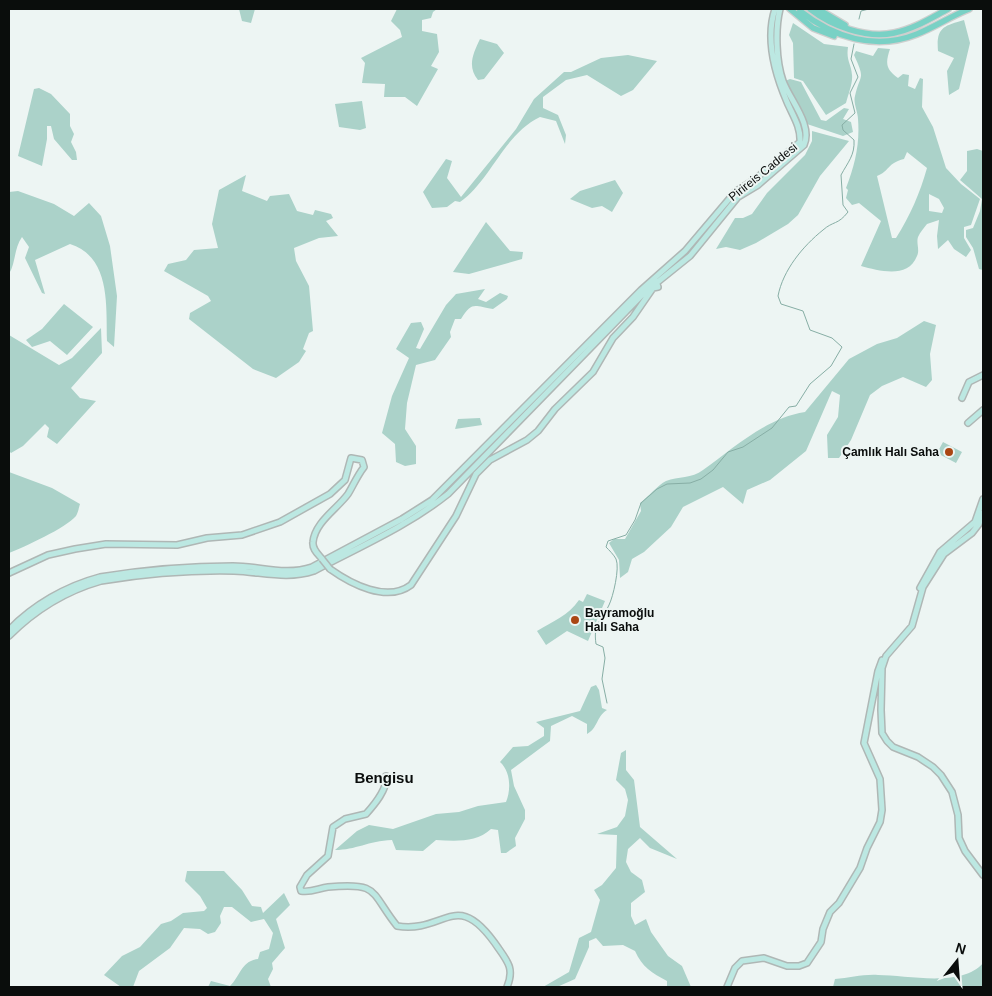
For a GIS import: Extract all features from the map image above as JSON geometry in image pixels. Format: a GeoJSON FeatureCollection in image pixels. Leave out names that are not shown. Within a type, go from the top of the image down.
{"type":"FeatureCollection","features":[{"type":"Feature","properties":{"kind":"main road"},"geometry":{"type":"LineString","coordinates":[[790,9],[813,28],[831,36],[852,38]]}},
{"type":"Feature","properties":{"kind":"main road"},"geometry":{"type":"LineString","coordinates":[[810,9],[836,25],[872,34],[894,33],[916,26],[948,9]]}},
{"type":"Feature","properties":{"kind":"main road"},"geometry":{"type":"LineString","coordinates":[[818,9],[856,30]]}},
{"type":"Feature","properties":{"kind":"main road"},"geometry":{"type":"LineString","coordinates":[[800,10],[834,33],[872,42],[894,40],[917,34],[966,10]]}},
{"type":"Feature","properties":{"kind":"street","name":"Pirireis Caddesi"},"geometry":{"type":"LineString","coordinates":[[656,282],[685,252],[735,192],[754,180],[800,142],[799,126],[776,76],[772,25],[775,9]]}},
{"type":"Feature","properties":{"kind":"street","name":"Pirireis Caddesi"},"geometry":{"type":"LineString","coordinates":[[656,282],[690,256],[738,197],[758,185],[804,145],[807,138],[806,128],[783,80],[779,63],[778,25],[780,9]]}},
{"type":"Feature","properties":{"kind":"street"},"geometry":{"type":"LineString","coordinates":[[9,573],[48,555],[75,549],[106,544],[177,546],[207,538],[242,535],[280,522],[330,494],[345,480],[351,458],[355,457],[362,460],[364,467],[352,482],[348,493],[317,530],[313,542],[314,547],[330,569],[344,578],[376,592],[405,590],[412,585],[456,516],[476,474],[490,460],[528,440],[538,431],[555,409],[593,372],[608,350],[613,338],[633,317],[656,282]]}},
{"type":"Feature","properties":{"kind":"street"},"geometry":{"type":"LineString","coordinates":[[9,630],[40,604],[85,581],[127,573],[203,567],[236,566],[288,572],[301,571],[402,519],[444,490],[656,282]]}},
{"type":"Feature","properties":{"kind":"street"},"geometry":{"type":"LineString","coordinates":[[9,636],[43,608],[86,585],[127,577],[203,571],[236,571],[289,577],[302,575],[314,571],[404,523],[448,494],[656,282]]}},
{"type":"Feature","properties":{"kind":"street"},"geometry":{"type":"LineString","coordinates":[[962,398],[969,382],[983,375]]}},
{"type":"Feature","properties":{"kind":"street"},"geometry":{"type":"LineString","coordinates":[[968,423],[983,410]]}},
{"type":"Feature","properties":{"kind":"street"},"geometry":{"type":"LineString","coordinates":[[919,604],[920,588],[925,577],[944,548],[975,522],[983,499]]}},
{"type":"Feature","properties":{"kind":"street"},"geometry":{"type":"LineString","coordinates":[[727,987],[736,968],[742,961],[764,958],[787,966],[807,963],[821,942],[823,929],[830,912],[839,903],[860,868],[867,848],[880,822],[882,810],[880,779],[864,743],[878,671],[883,657],[912,626],[924,587],[944,554],[972,533],[979,524],[983,513]]}},
{"type":"Feature","properties":{"kind":"street"},"geometry":{"type":"LineString","coordinates":[[889,652],[882,668],[882,733],[893,747],[918,757],[941,775],[952,792],[958,815],[959,838],[965,851],[983,875]]}},
{"type":"Feature","properties":{"kind":"street"},"geometry":{"type":"LineString","coordinates":[[386,776],[386,784],[366,814],[345,819],[333,827],[328,856],[307,875],[300,887],[301,891],[308,892],[326,888],[353,886],[368,889],[374,892],[383,902],[397,926],[422,926],[444,916],[466,917],[480,924],[510,966],[511,975],[507,987]]}},
{"type":"Feature","properties":{"kind":"green space"},"geometry":{"type":"Polygon","coordinates":[[[239,9],[255,9],[251,23],[242,21],[239,9]]]}},
{"type":"Feature","properties":{"kind":"green space"},"geometry":{"type":"Polygon","coordinates":[[[397,9],[437,9],[433,12],[431,18],[422,20],[422,31],[437,34],[439,52],[431,66],[438,69],[417,106],[405,97],[384,97],[385,84],[362,83],[365,63],[361,58],[402,37],[400,30],[391,21],[397,9]]]}},
{"type":"Feature","properties":{"kind":"green space"},"geometry":{"type":"Polygon","coordinates":[[[964,20],[970,43],[959,89],[949,95],[947,71],[954,58],[938,51],[938,37],[946,26],[964,20]]]}},
{"type":"Feature","properties":{"kind":"green space"},"geometry":{"type":"Polygon","coordinates":[[[793,23],[824,44],[848,47],[852,78],[846,103],[826,115],[803,81],[794,78],[793,43],[789,35],[793,23]]]}},
{"type":"Feature","properties":{"kind":"green space"},"geometry":{"type":"Polygon","coordinates":[[[480,39],[497,44],[504,53],[484,79],[478,80],[473,70],[472,60],[480,39]]]}},
{"type":"Feature","properties":{"kind":"green space"},"geometry":{"type":"Polygon","coordinates":[[[878,48],[890,49],[887,59],[888,66],[894,75],[898,78],[903,74],[909,75],[908,86],[915,89],[920,78],[923,79],[922,107],[933,127],[946,168],[961,184],[980,199],[971,225],[964,227],[964,238],[971,250],[966,257],[954,249],[948,240],[938,249],[939,220],[927,224],[921,232],[918,237],[917,256],[907,268],[893,272],[861,266],[881,221],[859,203],[852,205],[846,198],[848,190],[846,188],[854,163],[858,137],[858,116],[855,99],[861,73],[854,55],[856,51],[873,56],[878,48]],[[907,152],[904,159],[894,163],[877,176],[892,238],[896,238],[910,213],[927,168],[907,152]],[[929,194],[929,211],[942,213],[944,208],[939,199],[929,194]]]}},
{"type":"Feature","properties":{"kind":"green space"},"geometry":{"type":"Polygon","coordinates":[[[628,55],[657,61],[633,90],[621,96],[587,75],[566,80],[543,97],[543,108],[558,115],[566,135],[565,144],[556,121],[540,117],[517,134],[471,193],[460,202],[455,201],[447,207],[432,208],[423,192],[446,159],[452,161],[447,178],[461,197],[516,129],[534,99],[564,72],[571,72],[601,58],[628,55]]]}},
{"type":"Feature","properties":{"kind":"green space"},"geometry":{"type":"Polygon","coordinates":[[[790,79],[801,82],[821,120],[826,121],[844,108],[849,109],[843,119],[851,122],[853,132],[843,136],[807,124],[785,81],[790,79]]]}},
{"type":"Feature","properties":{"kind":"green space"},"geometry":{"type":"Polygon","coordinates":[[[39,88],[51,94],[70,114],[70,126],[74,134],[71,142],[76,152],[77,160],[72,160],[54,139],[51,126],[47,126],[47,139],[42,166],[18,156],[34,89],[39,88]]]}},
{"type":"Feature","properties":{"kind":"green space"},"geometry":{"type":"Polygon","coordinates":[[[362,101],[366,128],[360,130],[339,127],[335,104],[362,101]]]}},
{"type":"Feature","properties":{"kind":"green space"},"geometry":{"type":"Polygon","coordinates":[[[812,131],[849,141],[820,176],[798,215],[788,224],[740,250],[726,247],[716,249],[735,218],[743,218],[752,214],[767,193],[805,155],[812,141],[812,131]]]}},
{"type":"Feature","properties":{"kind":"green space"},"geometry":{"type":"Polygon","coordinates":[[[977,149],[983,151],[983,270],[979,269],[973,248],[966,237],[966,230],[973,228],[980,211],[982,199],[960,180],[967,171],[967,151],[977,149]]]}},
{"type":"Feature","properties":{"kind":"green space"},"geometry":{"type":"Polygon","coordinates":[[[246,175],[242,191],[267,201],[270,196],[289,194],[297,211],[313,215],[315,210],[331,214],[333,218],[326,221],[338,236],[319,238],[294,248],[296,261],[309,286],[313,331],[309,333],[303,349],[306,351],[299,362],[276,378],[253,369],[189,319],[190,313],[211,301],[208,296],[164,271],[168,264],[186,260],[194,250],[218,248],[212,224],[219,190],[246,175]]]}},
{"type":"Feature","properties":{"kind":"green space"},"geometry":{"type":"Polygon","coordinates":[[[615,180],[623,193],[612,212],[602,206],[592,208],[570,199],[580,191],[615,180]]]}},
{"type":"Feature","properties":{"kind":"green space"},"geometry":{"type":"Polygon","coordinates":[[[18,191],[54,204],[74,216],[89,203],[101,216],[110,246],[117,296],[114,347],[107,341],[104,284],[93,260],[83,250],[70,244],[35,260],[45,294],[42,293],[25,258],[29,247],[22,237],[9,274],[9,192],[18,191]]]}},
{"type":"Feature","properties":{"kind":"green space"},"geometry":{"type":"Polygon","coordinates":[[[486,222],[510,251],[523,252],[522,259],[469,274],[453,272],[486,222]]]}},
{"type":"Feature","properties":{"kind":"green space"},"geometry":{"type":"Polygon","coordinates":[[[485,289],[478,299],[486,302],[500,293],[508,296],[507,299],[493,309],[474,306],[468,309],[461,319],[455,319],[450,332],[451,337],[435,360],[416,365],[407,403],[405,429],[416,446],[416,464],[405,466],[396,462],[395,444],[382,433],[392,396],[409,358],[396,349],[411,323],[421,322],[424,329],[416,348],[420,349],[446,305],[456,294],[485,289]]]}},
{"type":"Feature","properties":{"kind":"green space"},"geometry":{"type":"Polygon","coordinates":[[[64,304],[93,327],[67,355],[50,341],[32,347],[26,340],[42,329],[64,304]]]}},
{"type":"Feature","properties":{"kind":"green space"},"geometry":{"type":"Polygon","coordinates":[[[924,321],[936,325],[930,354],[932,380],[926,387],[903,377],[882,386],[870,395],[851,440],[839,458],[828,458],[827,435],[838,417],[840,395],[832,391],[806,451],[770,480],[747,490],[743,504],[723,487],[683,507],[671,527],[644,552],[632,559],[628,572],[620,578],[619,560],[609,543],[614,539],[625,539],[641,511],[640,503],[660,485],[671,479],[699,473],[764,427],[777,420],[805,412],[849,359],[877,344],[897,338],[924,321]]]}},
{"type":"Feature","properties":{"kind":"green space"},"geometry":{"type":"Polygon","coordinates":[[[101,328],[102,353],[71,388],[80,398],[96,401],[57,444],[47,437],[49,428],[45,424],[23,446],[11,453],[9,451],[9,335],[59,365],[72,358],[101,328]]]}},
{"type":"Feature","properties":{"kind":"green space"},"geometry":{"type":"Polygon","coordinates":[[[480,418],[482,425],[455,429],[458,419],[480,418]]]}},
{"type":"Feature","properties":{"kind":"green space","name":"Çamlık Halı Saha"},"geometry":{"type":"Polygon","coordinates":[[[943,442],[962,452],[956,463],[937,453],[943,442]]]}},
{"type":"Feature","properties":{"kind":"green space"},"geometry":{"type":"Polygon","coordinates":[[[9,472],[52,488],[80,504],[76,516],[71,521],[44,537],[9,553],[9,472]]]}},
{"type":"Feature","properties":{"kind":"green space","name":"Bayramoğlu Halı Saha"},"geometry":{"type":"Polygon","coordinates":[[[587,594],[605,601],[588,641],[567,631],[546,645],[537,631],[565,614],[579,600],[583,602],[587,594]]]}},
{"type":"Feature","properties":{"kind":"green space"},"geometry":{"type":"Polygon","coordinates":[[[596,685],[599,690],[602,708],[607,710],[591,732],[587,734],[587,724],[572,716],[551,726],[550,741],[511,770],[514,786],[525,810],[525,819],[515,838],[516,846],[506,853],[501,853],[498,830],[491,829],[485,834],[472,839],[458,841],[436,840],[423,851],[396,850],[392,840],[335,850],[357,831],[369,825],[393,829],[436,814],[459,812],[478,806],[506,802],[509,792],[509,781],[504,766],[500,762],[513,747],[528,746],[544,736],[544,728],[536,722],[580,711],[591,687],[596,685]]]}},
{"type":"Feature","properties":{"kind":"green space"},"geometry":{"type":"Polygon","coordinates":[[[626,750],[626,770],[634,780],[640,827],[677,859],[650,848],[640,838],[628,849],[626,862],[631,872],[642,880],[645,892],[631,903],[631,916],[635,925],[646,919],[651,932],[668,956],[682,966],[691,987],[667,987],[667,981],[648,969],[635,951],[623,945],[603,946],[596,938],[589,941],[589,947],[575,979],[557,987],[543,987],[569,972],[579,938],[591,932],[600,900],[594,890],[602,885],[616,868],[617,835],[597,834],[617,827],[625,816],[628,800],[625,789],[616,780],[621,753],[626,750]]]}},
{"type":"Feature","properties":{"kind":"green space"},"geometry":{"type":"Polygon","coordinates":[[[187,871],[224,871],[242,890],[252,906],[261,907],[263,913],[284,893],[290,905],[276,919],[285,948],[272,963],[273,969],[268,979],[271,987],[208,987],[211,981],[230,986],[244,966],[252,960],[258,959],[260,952],[269,949],[273,933],[264,919],[251,922],[232,907],[224,907],[220,916],[221,923],[215,932],[208,934],[200,929],[184,928],[170,948],[139,971],[133,987],[121,987],[104,975],[122,956],[140,947],[161,924],[171,921],[183,913],[204,911],[207,908],[200,896],[185,881],[187,871]]]}},
{"type":"Feature","properties":{"kind":"green space"},"geometry":{"type":"Polygon","coordinates":[[[983,963],[983,987],[833,987],[835,979],[867,975],[948,978],[974,971],[983,963]]]}},
{"type":"Feature","properties":{"kind":"waterway"},"geometry":{"type":"LineString","coordinates":[[859,19],[861,11],[869,9]]}},
{"type":"Feature","properties":{"kind":"waterway"},"geometry":{"type":"LineString","coordinates":[[607,703],[602,679],[605,658],[603,647],[596,644],[595,637],[598,623],[611,601],[617,575],[616,559],[606,547],[608,541],[626,535],[635,520],[641,503],[657,489],[667,484],[690,483],[701,479],[713,470],[728,452],[743,447],[772,428],[789,407],[796,406],[810,384],[831,366],[842,347],[832,338],[810,330],[803,311],[781,304],[778,296],[784,277],[801,251],[823,230],[841,219],[848,212],[843,205],[841,175],[852,154],[854,140],[843,130],[842,125],[855,113],[850,93],[858,77],[851,59],[854,44]]}},
{"type":"Feature","properties":{"kind":"place","name":"Çamlık Halı Saha"},"geometry":{"type":"Point","coordinates":[949,452]}},
{"type":"Feature","properties":{"kind":"place","name":"Bayramoğlu Halı Saha"},"geometry":{"type":"Point","coordinates":[575,620]}},
{"type":"Feature","properties":{"kind":"district","name":"Bengisu"},"geometry":{"type":"Point","coordinates":[384,778]}}]}
